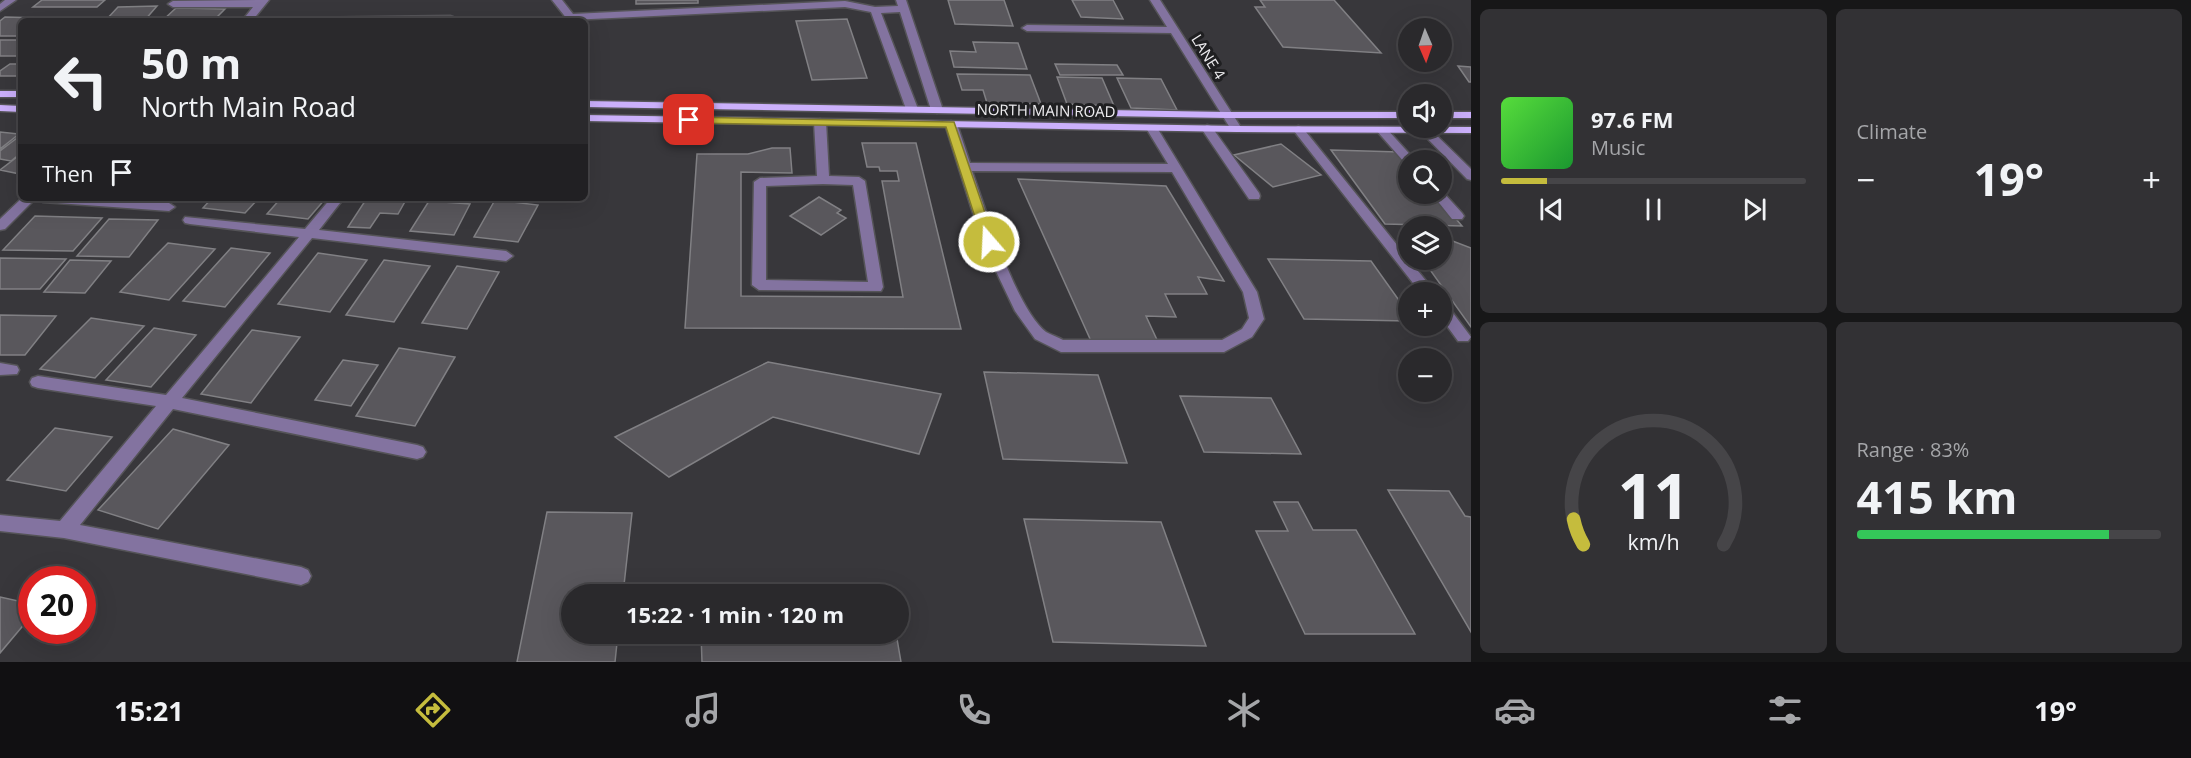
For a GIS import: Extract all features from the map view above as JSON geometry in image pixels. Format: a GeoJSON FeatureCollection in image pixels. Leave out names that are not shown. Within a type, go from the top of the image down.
{"type":"FeatureCollection","features":[{"type":"Feature","properties":{"kind":"main road"},"geometry":{"type":"LineString","coordinates":[[0,94],[18,94]]}},
{"type":"Feature","properties":{"kind":"main road","name":"NORTH MAIN ROAD"},"geometry":{"type":"LineString","coordinates":[[588,104],[1227,115],[1398,115]]}},
{"type":"Feature","properties":{"kind":"main road"},"geometry":{"type":"LineString","coordinates":[[0,108],[18,109]]}},
{"type":"Feature","properties":{"kind":"main road"},"geometry":{"type":"LineString","coordinates":[[1452,115],[1471,115]]}},
{"type":"Feature","properties":{"kind":"main road","name":"NORTH MAIN ROAD"},"geometry":{"type":"LineString","coordinates":[[588,118],[1398,130]]}},
{"type":"Feature","properties":{"kind":"main road","name":"NORTH MAIN ROAD"},"geometry":{"type":"LineString","coordinates":[[1452,130],[1471,130]]}},
{"type":"Feature","properties":{"kind":"street"},"geometry":{"type":"LineString","coordinates":[[0,8],[11,0]]}},
{"type":"Feature","properties":{"kind":"street"},"geometry":{"type":"LineString","coordinates":[[557,0],[570,17],[845,4],[875,10],[903,5],[937,110]]}},
{"type":"Feature","properties":{"kind":"street","name":"LANE 4"},"geometry":{"type":"LineString","coordinates":[[1155,0],[1236,129]]}},
{"type":"Feature","properties":{"kind":"street"},"geometry":{"type":"LineString","coordinates":[[173,4],[263,2]]}},
{"type":"Feature","properties":{"kind":"street"},"geometry":{"type":"LineString","coordinates":[[250,18],[263,2]]}},
{"type":"Feature","properties":{"kind":"street"},"geometry":{"type":"LineString","coordinates":[[875,10],[912,109]]}},
{"type":"Feature","properties":{"kind":"street"},"geometry":{"type":"LineString","coordinates":[[1027,28],[1174,30]]}},
{"type":"Feature","properties":{"kind":"street"},"geometry":{"type":"LineString","coordinates":[[820,122],[824,180]]}},
{"type":"Feature","properties":{"kind":"street"},"geometry":{"type":"LineString","coordinates":[[951,124],[989,242],[1022,311],[1040,335],[1061,346],[1224,346],[1247,333],[1257,319],[1251,292],[1152,128]]}},
{"type":"Feature","properties":{"kind":"street"},"geometry":{"type":"LineString","coordinates":[[1207,128],[1254,196]]}},
{"type":"Feature","properties":{"kind":"street"},"geometry":{"type":"LineString","coordinates":[[1298,129],[1420,282]]}},
{"type":"Feature","properties":{"kind":"street"},"geometry":{"type":"LineString","coordinates":[[1382,130],[1400,150]]}},
{"type":"Feature","properties":{"kind":"street"},"geometry":{"type":"LineString","coordinates":[[1433,138],[1471,176]]}},
{"type":"Feature","properties":{"kind":"street"},"geometry":{"type":"LineString","coordinates":[[964,168],[1176,168]]}},
{"type":"Feature","properties":{"kind":"street"},"geometry":{"type":"LineString","coordinates":[[824,180],[859,181],[876,287],[759,285],[760,182],[824,180]]}},
{"type":"Feature","properties":{"kind":"street"},"geometry":{"type":"LineString","coordinates":[[0,226],[27,201]]}},
{"type":"Feature","properties":{"kind":"street"},"geometry":{"type":"LineString","coordinates":[[85,201],[169,207]]}},
{"type":"Feature","properties":{"kind":"street"},"geometry":{"type":"LineString","coordinates":[[64,530],[336,201]]}},
{"type":"Feature","properties":{"kind":"street"},"geometry":{"type":"LineString","coordinates":[[1447,204],[1457,216]]}},
{"type":"Feature","properties":{"kind":"street"},"geometry":{"type":"LineString","coordinates":[[190,220],[506,256]]}},
{"type":"Feature","properties":{"kind":"street"},"geometry":{"type":"LineString","coordinates":[[1452,322],[1463,337]]}},
{"type":"Feature","properties":{"kind":"street"},"geometry":{"type":"LineString","coordinates":[[38,382],[170,402],[417,452]]}},
{"type":"Feature","properties":{"kind":"street"},"geometry":{"type":"LineString","coordinates":[[0,524],[64,530],[301,576]]}},
{"type":"Feature","properties":{"kind":"building"},"geometry":{"type":"Polygon","coordinates":[[[42,0],[105,0],[97,7],[33,7],[42,0]]]}},
{"type":"Feature","properties":{"kind":"building"},"geometry":{"type":"Polygon","coordinates":[[[636,0],[698,0],[698,3],[636,4],[636,0]]]}},
{"type":"Feature","properties":{"kind":"building"},"geometry":{"type":"Polygon","coordinates":[[[948,0],[1004,0],[1013,26],[955,24],[948,0]]]}},
{"type":"Feature","properties":{"kind":"building"},"geometry":{"type":"Polygon","coordinates":[[[1072,0],[1113,0],[1123,19],[1081,17],[1072,0]]]}},
{"type":"Feature","properties":{"kind":"building"},"geometry":{"type":"Polygon","coordinates":[[[1260,0],[1334,0],[1381,53],[1283,47],[1255,7],[1265,7],[1260,0]]]}},
{"type":"Feature","properties":{"kind":"building"},"geometry":{"type":"Polygon","coordinates":[[[157,6],[147,18],[108,18],[118,7],[157,6]]]}},
{"type":"Feature","properties":{"kind":"building"},"geometry":{"type":"Polygon","coordinates":[[[176,8],[225,9],[216,18],[165,18],[176,8]]]}},
{"type":"Feature","properties":{"kind":"building"},"geometry":{"type":"Polygon","coordinates":[[[5,17],[42,18],[18,18],[18,36],[0,36],[0,21],[5,17]]]}},
{"type":"Feature","properties":{"kind":"building"},"geometry":{"type":"Polygon","coordinates":[[[847,19],[867,78],[812,80],[796,21],[847,19]]]}},
{"type":"Feature","properties":{"kind":"building"},"geometry":{"type":"Polygon","coordinates":[[[0,40],[18,40],[18,56],[0,56],[0,40]]]}},
{"type":"Feature","properties":{"kind":"building"},"geometry":{"type":"Polygon","coordinates":[[[973,42],[1018,43],[1027,69],[954,67],[950,51],[976,52],[973,42]]]}},
{"type":"Feature","properties":{"kind":"building"},"geometry":{"type":"Polygon","coordinates":[[[10,64],[18,64],[18,76],[0,76],[0,71],[10,64]]]}},
{"type":"Feature","properties":{"kind":"building"},"geometry":{"type":"Polygon","coordinates":[[[1055,64],[1117,65],[1123,75],[1060,75],[1055,64]]]}},
{"type":"Feature","properties":{"kind":"building"},"geometry":{"type":"Polygon","coordinates":[[[1458,66],[1471,67],[1471,82],[1469,82],[1458,66]]]}},
{"type":"Feature","properties":{"kind":"building"},"geometry":{"type":"Polygon","coordinates":[[[957,74],[1030,75],[1041,104],[987,103],[983,90],[962,90],[957,74]]]}},
{"type":"Feature","properties":{"kind":"building"},"geometry":{"type":"Polygon","coordinates":[[[1057,77],[1102,78],[1114,106],[1067,104],[1057,77]]]}},
{"type":"Feature","properties":{"kind":"building"},"geometry":{"type":"Polygon","coordinates":[[[1117,78],[1161,79],[1177,110],[1131,108],[1117,78]]]}},
{"type":"Feature","properties":{"kind":"building"},"geometry":{"type":"Polygon","coordinates":[[[0,132],[18,134],[18,135],[0,149],[0,132]]]}},
{"type":"Feature","properties":{"kind":"building"},"geometry":{"type":"Polygon","coordinates":[[[18,137],[18,155],[11,161],[0,159],[0,151],[18,137]]]}},
{"type":"Feature","properties":{"kind":"building"},"geometry":{"type":"Polygon","coordinates":[[[862,143],[916,143],[961,329],[685,328],[697,154],[748,154],[772,148],[790,148],[792,173],[741,172],[741,296],[903,297],[882,181],[899,181],[897,171],[880,171],[879,167],[867,167],[862,143]]]}},
{"type":"Feature","properties":{"kind":"building"},"geometry":{"type":"Polygon","coordinates":[[[1281,144],[1321,175],[1273,187],[1234,155],[1281,144]]]}},
{"type":"Feature","properties":{"kind":"building"},"geometry":{"type":"Polygon","coordinates":[[[1331,150],[1398,152],[1398,204],[1443,204],[1462,226],[1452,226],[1452,216],[1398,216],[1398,224],[1385,224],[1331,150]]]}},
{"type":"Feature","properties":{"kind":"building"},"geometry":{"type":"Polygon","coordinates":[[[18,156],[18,174],[0,170],[18,156]]]}},
{"type":"Feature","properties":{"kind":"building"},"geometry":{"type":"Polygon","coordinates":[[[1018,179],[1166,186],[1224,281],[1198,277],[1207,294],[1165,294],[1176,317],[1146,316],[1158,342],[1091,341],[1018,179]]]}},
{"type":"Feature","properties":{"kind":"building"},"geometry":{"type":"Polygon","coordinates":[[[819,197],[841,210],[837,213],[846,218],[821,235],[790,216],[819,197]]]}},
{"type":"Feature","properties":{"kind":"building"},"geometry":{"type":"Polygon","coordinates":[[[209,201],[256,201],[245,213],[203,208],[209,201]]]}},
{"type":"Feature","properties":{"kind":"building"},"geometry":{"type":"Polygon","coordinates":[[[278,201],[323,201],[308,219],[267,214],[278,201]]]}},
{"type":"Feature","properties":{"kind":"building"},"geometry":{"type":"Polygon","coordinates":[[[365,201],[405,201],[398,214],[380,213],[370,228],[348,227],[365,201]]]}},
{"type":"Feature","properties":{"kind":"building"},"geometry":{"type":"Polygon","coordinates":[[[429,201],[470,204],[454,235],[410,231],[429,201]]]}},
{"type":"Feature","properties":{"kind":"building"},"geometry":{"type":"Polygon","coordinates":[[[494,201],[538,205],[518,242],[474,237],[494,201]]]}},
{"type":"Feature","properties":{"kind":"building"},"geometry":{"type":"Polygon","coordinates":[[[35,216],[102,218],[73,251],[3,250],[35,216]]]}},
{"type":"Feature","properties":{"kind":"building"},"geometry":{"type":"Polygon","coordinates":[[[109,219],[158,220],[129,257],[77,256],[109,219]]]}},
{"type":"Feature","properties":{"kind":"building"},"geometry":{"type":"Polygon","coordinates":[[[1452,241],[1471,248],[1471,327],[1452,300],[1452,282],[1439,282],[1430,270],[1452,270],[1452,241]]]}},
{"type":"Feature","properties":{"kind":"building"},"geometry":{"type":"Polygon","coordinates":[[[168,243],[215,249],[169,300],[120,292],[168,243]]]}},
{"type":"Feature","properties":{"kind":"building"},"geometry":{"type":"Polygon","coordinates":[[[231,248],[270,253],[225,307],[183,301],[231,248]]]}},
{"type":"Feature","properties":{"kind":"building"},"geometry":{"type":"Polygon","coordinates":[[[318,253],[367,260],[330,312],[278,304],[318,253]]]}},
{"type":"Feature","properties":{"kind":"building"},"geometry":{"type":"Polygon","coordinates":[[[0,258],[66,259],[40,289],[0,289],[0,258]]]}},
{"type":"Feature","properties":{"kind":"building"},"geometry":{"type":"Polygon","coordinates":[[[1268,259],[1371,261],[1398,299],[1398,321],[1304,319],[1268,259]]]}},
{"type":"Feature","properties":{"kind":"building"},"geometry":{"type":"Polygon","coordinates":[[[70,260],[111,261],[85,293],[44,292],[70,260]]]}},
{"type":"Feature","properties":{"kind":"building"},"geometry":{"type":"Polygon","coordinates":[[[384,260],[430,266],[394,322],[346,315],[384,260]]]}},
{"type":"Feature","properties":{"kind":"building"},"geometry":{"type":"Polygon","coordinates":[[[457,266],[499,272],[467,329],[422,323],[457,266]]]}},
{"type":"Feature","properties":{"kind":"building"},"geometry":{"type":"Polygon","coordinates":[[[0,315],[56,316],[25,355],[0,355],[0,315]]]}},
{"type":"Feature","properties":{"kind":"building"},"geometry":{"type":"Polygon","coordinates":[[[91,318],[144,326],[95,378],[40,369],[91,318]]]}},
{"type":"Feature","properties":{"kind":"building"},"geometry":{"type":"Polygon","coordinates":[[[154,328],[196,335],[151,387],[106,380],[154,328]]]}},
{"type":"Feature","properties":{"kind":"building"},"geometry":{"type":"Polygon","coordinates":[[[252,330],[300,337],[251,403],[201,394],[252,330]]]}},
{"type":"Feature","properties":{"kind":"building"},"geometry":{"type":"Polygon","coordinates":[[[399,348],[455,357],[415,426],[356,416],[399,348]]]}},
{"type":"Feature","properties":{"kind":"building"},"geometry":{"type":"Polygon","coordinates":[[[343,360],[378,365],[351,406],[315,400],[343,360]]]}},
{"type":"Feature","properties":{"kind":"building"},"geometry":{"type":"Polygon","coordinates":[[[768,362],[941,394],[919,454],[773,417],[669,477],[615,437],[768,362]]]}},
{"type":"Feature","properties":{"kind":"building"},"geometry":{"type":"Polygon","coordinates":[[[984,372],[1098,375],[1127,463],[1003,459],[984,372]]]}},
{"type":"Feature","properties":{"kind":"building"},"geometry":{"type":"Polygon","coordinates":[[[1180,396],[1271,398],[1301,454],[1204,452],[1180,396]]]}},
{"type":"Feature","properties":{"kind":"building"},"geometry":{"type":"Polygon","coordinates":[[[55,428],[112,437],[66,491],[7,480],[55,428]]]}},
{"type":"Feature","properties":{"kind":"building"},"geometry":{"type":"Polygon","coordinates":[[[173,429],[229,445],[158,529],[98,510],[173,429]]]}},
{"type":"Feature","properties":{"kind":"building"},"geometry":{"type":"Polygon","coordinates":[[[1388,490],[1449,491],[1465,516],[1471,517],[1471,632],[1388,490]]]}},
{"type":"Feature","properties":{"kind":"building"},"geometry":{"type":"Polygon","coordinates":[[[1274,502],[1298,502],[1313,530],[1356,530],[1415,634],[1305,634],[1256,531],[1288,531],[1274,502]]]}},
{"type":"Feature","properties":{"kind":"building"},"geometry":{"type":"Polygon","coordinates":[[[547,512],[632,513],[624,584],[561,584],[561,644],[617,644],[615,662],[517,662],[547,512]]]}},
{"type":"Feature","properties":{"kind":"building"},"geometry":{"type":"Polygon","coordinates":[[[1024,519],[1161,522],[1206,646],[1053,642],[1024,519]]]}},
{"type":"Feature","properties":{"kind":"building"},"geometry":{"type":"Polygon","coordinates":[[[0,597],[18,601],[18,632],[0,653],[0,597]]]}},
{"type":"Feature","properties":{"kind":"building"},"geometry":{"type":"Polygon","coordinates":[[[701,644],[898,644],[901,662],[702,662],[701,644]]]}},
{"type":"Feature","properties":{"kind":"route"},"geometry":{"type":"LineString","coordinates":[[689,120],[951,124],[989,242]]}}]}
